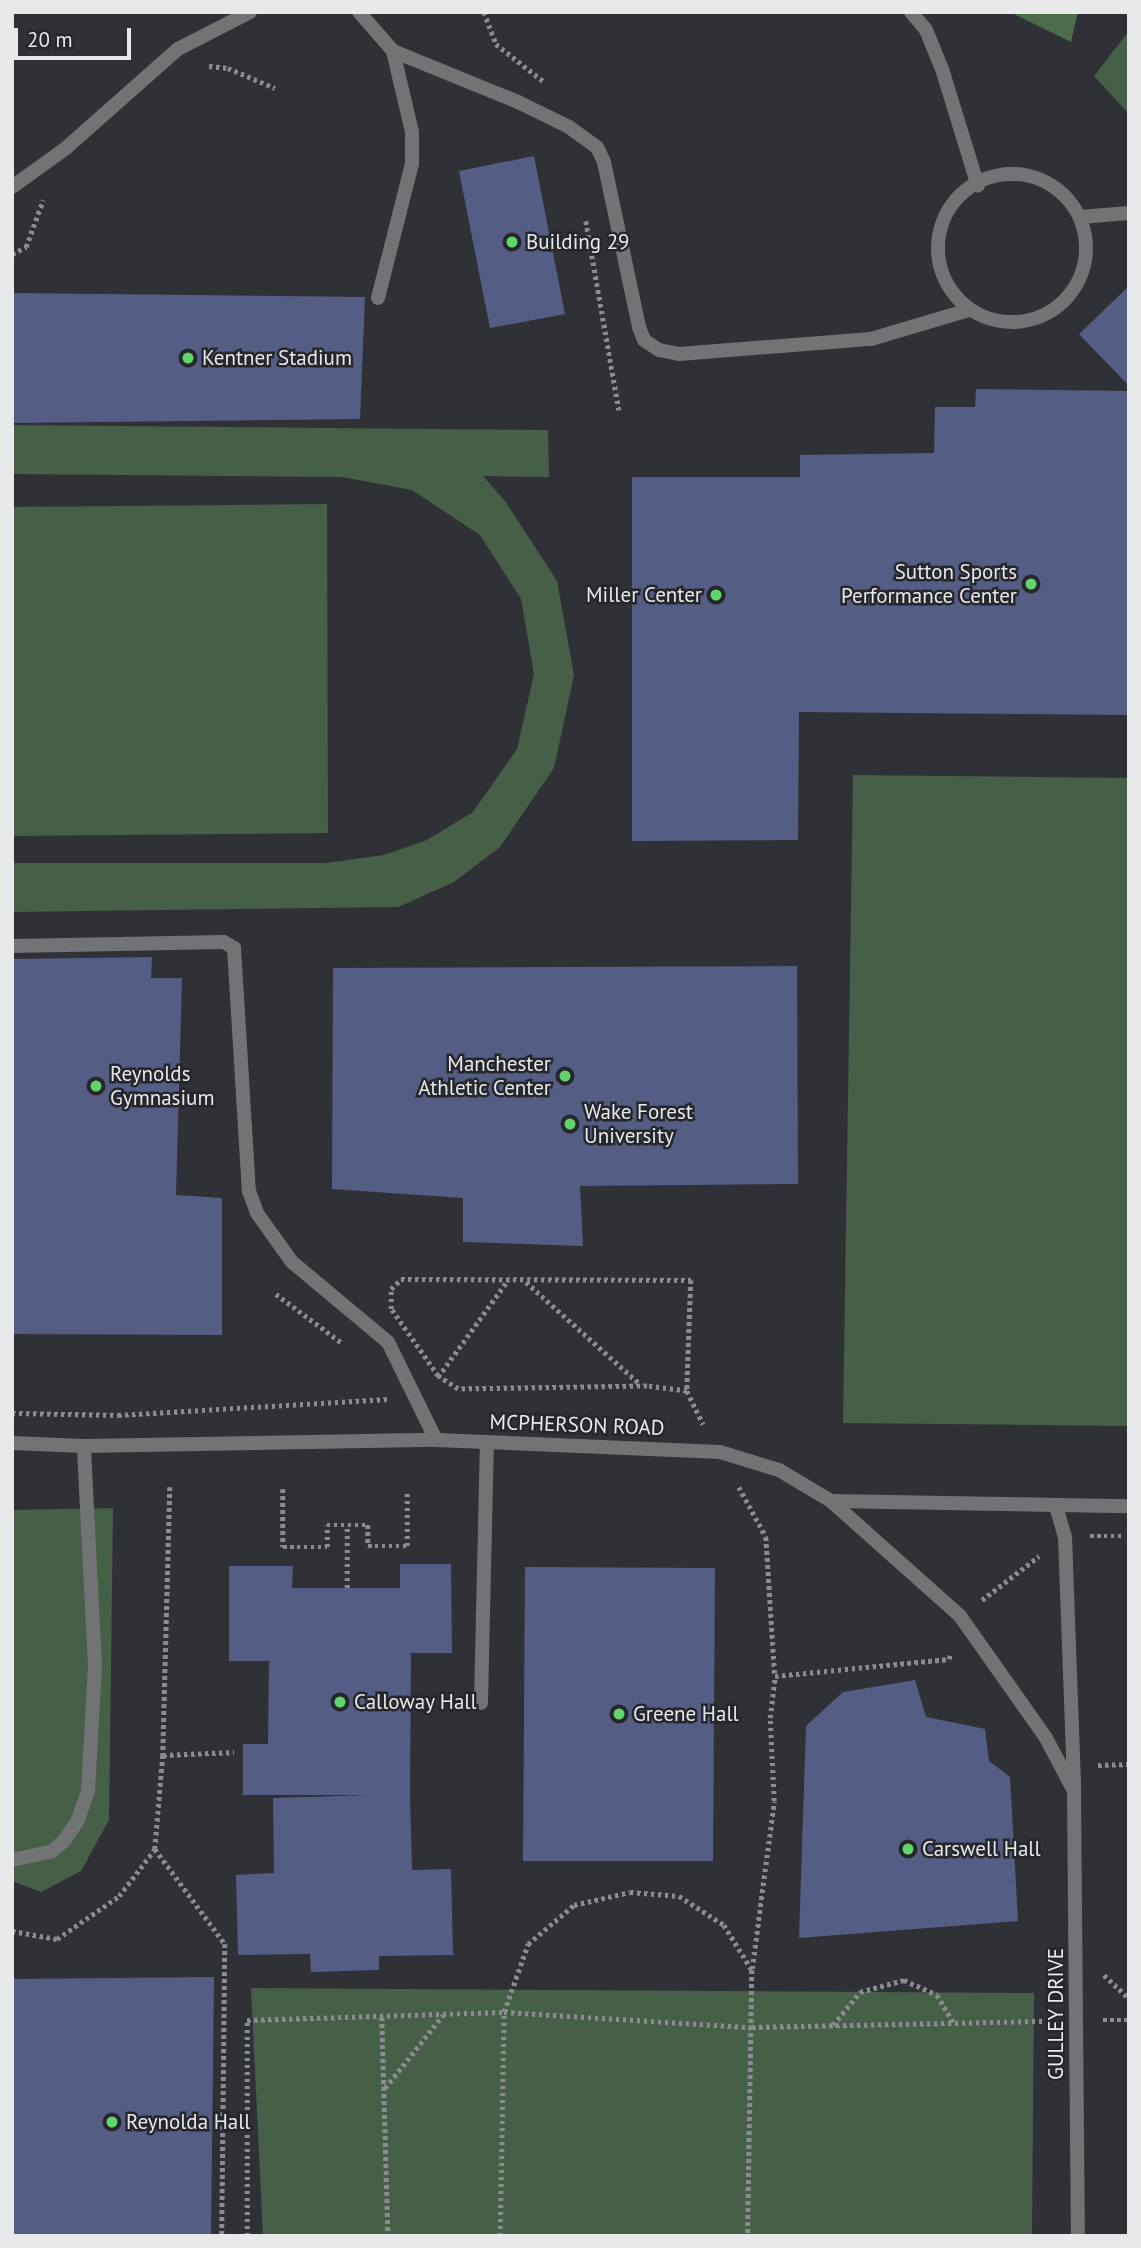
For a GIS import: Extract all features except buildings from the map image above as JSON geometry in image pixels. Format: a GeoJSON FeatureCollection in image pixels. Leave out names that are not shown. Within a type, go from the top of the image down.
{"type":"FeatureCollection","features":[{"type":"Feature","properties":{"kind":"street"},"geometry":{"type":"LineString","coordinates":[[12,187],[66,148],[178,49],[250,12]]}},
{"type":"Feature","properties":{"kind":"street"},"geometry":{"type":"LineString","coordinates":[[359,12],[393,51],[569,127],[597,147],[604,162],[639,327],[644,340],[659,350],[679,354],[871,340],[969,310]]}},
{"type":"Feature","properties":{"kind":"street"},"geometry":{"type":"LineString","coordinates":[[911,12],[926,30],[942,69],[978,186]]}},
{"type":"Feature","properties":{"kind":"street"},"geometry":{"type":"LineString","coordinates":[[378,298],[412,164],[412,132],[393,51]]}},
{"type":"Feature","properties":{"kind":"street"},"geometry":{"type":"LineString","coordinates":[[1001,173],[1026,174],[1048,182],[1067,197],[1080,217],[1087,241],[1085,265],[1076,288],[1060,306],[1039,318],[1015,323],[991,320],[969,310],[950,292],[940,269],[937,243],[943,218],[957,197],[1001,173]]}},
{"type":"Feature","properties":{"kind":"street"},"geometry":{"type":"LineString","coordinates":[[1080,217],[1129,213]]}},
{"type":"Feature","properties":{"kind":"street"},"geometry":{"type":"LineString","coordinates":[[12,946],[225,942],[234,948],[249,1191],[257,1213],[292,1262],[379,1332],[399,1357],[436,1440]]}},
{"type":"Feature","properties":{"kind":"street","name":"MCPHERSON ROAD"},"geometry":{"type":"LineString","coordinates":[[12,1443],[84,1446],[436,1440],[720,1451],[779,1471],[831,1501],[1129,1506]]}},
{"type":"Feature","properties":{"kind":"street"},"geometry":{"type":"LineString","coordinates":[[481,1703],[487,1443]]}},
{"type":"Feature","properties":{"kind":"street"},"geometry":{"type":"LineString","coordinates":[[12,1860],[51,1852],[64,1841],[78,1820],[88,1791],[94,1666],[84,1446]]}},
{"type":"Feature","properties":{"kind":"street","name":"GULLEY DRIVE"},"geometry":{"type":"LineString","coordinates":[[831,1501],[960,1616],[1046,1738],[1074,1791]]}},
{"type":"Feature","properties":{"kind":"street","name":"GULLEY DRIVE"},"geometry":{"type":"LineString","coordinates":[[1056,1506],[1065,1537],[1074,1791],[1078,2236]]}},
{"type":"Feature","properties":{"kind":"path"},"geometry":{"type":"LineString","coordinates":[[484,12],[496,44],[563,97],[569,127]]}},
{"type":"Feature","properties":{"kind":"path"},"geometry":{"type":"LineString","coordinates":[[207,66],[228,68],[275,88]]}},
{"type":"Feature","properties":{"kind":"path"},"geometry":{"type":"LineString","coordinates":[[12,254],[26,247],[45,196]]}},
{"type":"Feature","properties":{"kind":"path"},"geometry":{"type":"LineString","coordinates":[[583,208],[619,410]]}},
{"type":"Feature","properties":{"kind":"path"},"geometry":{"type":"LineString","coordinates":[[687,1391],[642,1386],[458,1389],[439,1376],[391,1309],[391,1289],[401,1279],[526,1282],[691,1280],[687,1391],[766,1537],[775,1676],[770,1718],[774,1801],[752,1970],[748,2236]]}},
{"type":"Feature","properties":{"kind":"path"},"geometry":{"type":"LineString","coordinates":[[12,1413],[118,1415],[386,1401],[439,1376],[508,1280]]}},
{"type":"Feature","properties":{"kind":"path"},"geometry":{"type":"LineString","coordinates":[[526,1282],[642,1386]]}},
{"type":"Feature","properties":{"kind":"path"},"geometry":{"type":"LineString","coordinates":[[276,1294],[347,1347]]}},
{"type":"Feature","properties":{"kind":"path"},"geometry":{"type":"LineString","coordinates":[[382,1392],[386,1401]]}},
{"type":"Feature","properties":{"kind":"path"},"geometry":{"type":"LineString","coordinates":[[12,1931],[57,1939],[119,1896],[155,1849],[163,1755],[170,1487]]}},
{"type":"Feature","properties":{"kind":"path"},"geometry":{"type":"LineString","coordinates":[[283,1489],[283,1547],[327,1547],[327,1525],[368,1525],[368,1546],[407,1546],[407,1491]]}},
{"type":"Feature","properties":{"kind":"path"},"geometry":{"type":"LineString","coordinates":[[347,1526],[347,1588]]}},
{"type":"Feature","properties":{"kind":"path"},"geometry":{"type":"LineString","coordinates":[[960,1616],[1065,1537],[1129,1536]]}},
{"type":"Feature","properties":{"kind":"path"},"geometry":{"type":"LineString","coordinates":[[775,1676],[949,1660]]}},
{"type":"Feature","properties":{"kind":"path"},"geometry":{"type":"LineString","coordinates":[[163,1755],[234,1752]]}},
{"type":"Feature","properties":{"kind":"path"},"geometry":{"type":"LineString","coordinates":[[155,1849],[225,1944],[222,2236]]}},
{"type":"Feature","properties":{"kind":"path"},"geometry":{"type":"LineString","coordinates":[[500,2236],[504,2012],[528,1944],[574,1905],[630,1892],[678,1896],[724,1925],[752,1970]]}},
{"type":"Feature","properties":{"kind":"path"},"geometry":{"type":"LineString","coordinates":[[832,2026],[860,1992],[904,1980],[937,1995],[954,2023]]}},
{"type":"Feature","properties":{"kind":"path"},"geometry":{"type":"LineString","coordinates":[[247,2236],[247,2020],[504,2012],[752,2027],[1049,2021]]}},
{"type":"Feature","properties":{"kind":"path"},"geometry":{"type":"LineString","coordinates":[[384,2090],[443,2015]]}},
{"type":"Feature","properties":{"kind":"path"},"geometry":{"type":"LineString","coordinates":[[382,2017],[388,2236]]}},
{"type":"Feature","properties":{"kind":"green space"},"geometry":{"type":"Polygon","coordinates":[[[1010,12],[1078,12],[1071,42],[1010,12]]]}},
{"type":"Feature","properties":{"kind":"green space"},"geometry":{"type":"Polygon","coordinates":[[[1129,31],[1129,114],[1094,76],[1129,31]]]}},
{"type":"Feature","properties":{"kind":"green space"},"geometry":{"type":"Polygon","coordinates":[[[12,425],[548,430],[549,477],[483,476],[505,501],[557,581],[574,675],[554,768],[500,847],[454,882],[398,907],[12,912],[12,863],[326,863],[384,855],[427,840],[473,812],[517,749],[534,674],[521,599],[480,535],[412,490],[342,477],[12,474],[12,425]]]}},
{"type":"Feature","properties":{"kind":"green space"},"geometry":{"type":"Polygon","coordinates":[[[327,504],[328,833],[12,836],[12,507],[327,504]]]}},
{"type":"Feature","properties":{"kind":"green space"},"geometry":{"type":"Polygon","coordinates":[[[853,775],[1129,778],[1129,1426],[843,1423],[853,775]]]}},
{"type":"Feature","properties":{"kind":"green space"},"geometry":{"type":"Polygon","coordinates":[[[113,1508],[109,1820],[81,1871],[41,1892],[12,1881],[12,1510],[113,1508]]]}},
{"type":"Feature","properties":{"kind":"green space"},"geometry":{"type":"Polygon","coordinates":[[[251,1988],[1034,1993],[1032,2236],[263,2236],[251,1988]]]}},
{"type":"Feature","properties":{"kind":"place","name":"Building 29"},"geometry":{"type":"Point","coordinates":[512,242]}},
{"type":"Feature","properties":{"kind":"place","name":"Kentner Stadium"},"geometry":{"type":"Point","coordinates":[188,358]}},
{"type":"Feature","properties":{"kind":"place","name":"Sutton Sports Performance Center"},"geometry":{"type":"Point","coordinates":[1031,584]}},
{"type":"Feature","properties":{"kind":"place","name":"Miller Center"},"geometry":{"type":"Point","coordinates":[716,595]}},
{"type":"Feature","properties":{"kind":"place","name":"Manchester Athletic Center"},"geometry":{"type":"Point","coordinates":[565,1076]}},
{"type":"Feature","properties":{"kind":"place","name":"Reynolds Gymnasium"},"geometry":{"type":"Point","coordinates":[96,1086]}},
{"type":"Feature","properties":{"kind":"place","name":"Wake Forest University"},"geometry":{"type":"Point","coordinates":[570,1124]}},
{"type":"Feature","properties":{"kind":"place","name":"Calloway Hall"},"geometry":{"type":"Point","coordinates":[340,1702]}},
{"type":"Feature","properties":{"kind":"place","name":"Greene Hall"},"geometry":{"type":"Point","coordinates":[619,1714]}},
{"type":"Feature","properties":{"kind":"place","name":"Carswell Hall"},"geometry":{"type":"Point","coordinates":[908,1849]}},
{"type":"Feature","properties":{"kind":"place","name":"Reynolda Hall"},"geometry":{"type":"Point","coordinates":[112,2122]}}]}
